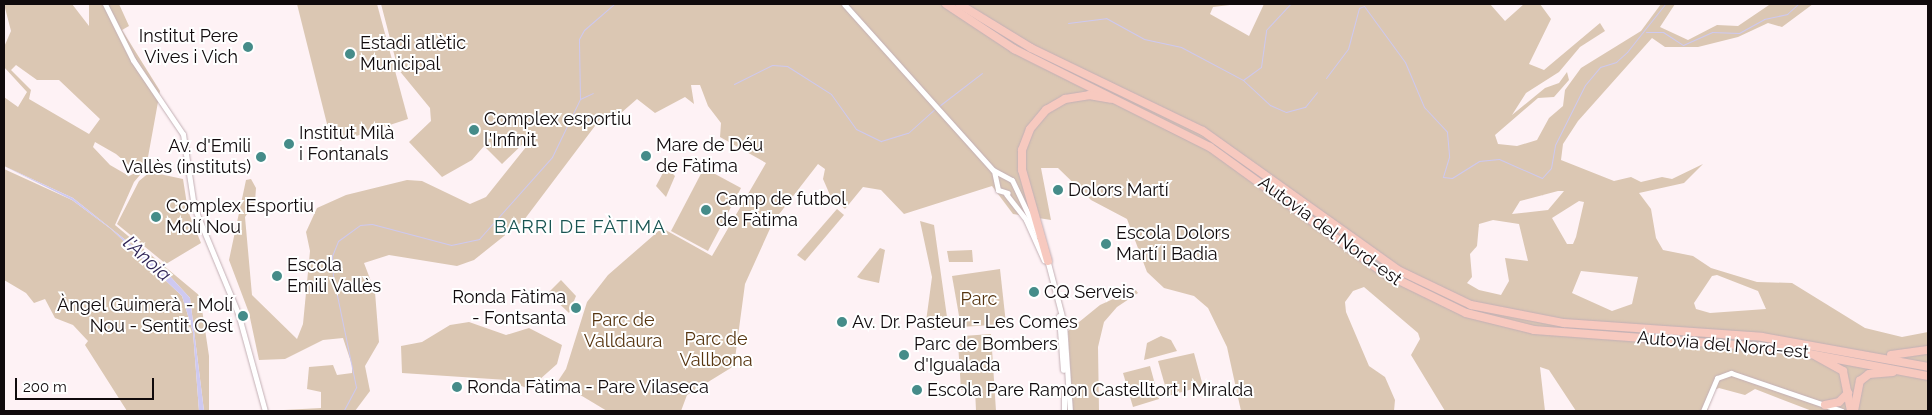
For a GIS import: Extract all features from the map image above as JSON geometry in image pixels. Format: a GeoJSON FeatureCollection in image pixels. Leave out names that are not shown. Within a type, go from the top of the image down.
{"type":"FeatureCollection","features":[{"type":"Feature","properties":{"kind":"highway","name":"Autovia del Nord-est"},"geometry":{"type":"LineString","coordinates":[[946,4],[1008,46],[1141,110],[1228,158],[1384,273],[1466,313],[1560,333],[1807,352],[1928,376]]}},
{"type":"Feature","properties":{"kind":"highway","name":"Autovia del Nord-est"},"geometry":{"type":"LineString","coordinates":[[959,4],[1031,48],[1202,131],[1270,174],[1398,270],[1458,300],[1544,320],[1762,337],[1879,356],[1928,367]]}},
{"type":"Feature","properties":{"kind":"highway"},"geometry":{"type":"LineString","coordinates":[[1048,261],[1022,170],[1022,150],[1030,129],[1046,110],[1080,95],[1100,96],[1141,110]]}},
{"type":"Feature","properties":{"kind":"highway"},"geometry":{"type":"LineString","coordinates":[[1879,356],[1928,350]]}},
{"type":"Feature","properties":{"kind":"highway"},"geometry":{"type":"LineString","coordinates":[[1807,352],[1839,367],[1846,377],[1848,394],[1855,410]]}},
{"type":"Feature","properties":{"kind":"highway"},"geometry":{"type":"LineString","coordinates":[[1855,410],[1857,385],[1869,374],[1917,373]]}},
{"type":"Feature","properties":{"kind":"highway"},"geometry":{"type":"LineString","coordinates":[[1825,405],[1839,402],[1848,394]]}},
{"type":"Feature","properties":{"kind":"street"},"geometry":{"type":"LineString","coordinates":[[105,4],[133,60],[183,134],[194,207],[238,313],[265,411]]}},
{"type":"Feature","properties":{"kind":"street"},"geometry":{"type":"LineString","coordinates":[[844,4],[924,91],[1000,179],[1012,180],[1012,189],[1048,261],[1064,324],[1070,411]]}},
{"type":"Feature","properties":{"kind":"street"},"geometry":{"type":"LineString","coordinates":[[1000,179],[998,190],[1006,194],[1034,235],[1054,291],[1064,411]]}},
{"type":"Feature","properties":{"kind":"street"},"geometry":{"type":"LineString","coordinates":[[1006,194],[1012,189]]}},
{"type":"Feature","properties":{"kind":"street"},"geometry":{"type":"LineString","coordinates":[[1703,411],[1717,378],[1731,373],[1842,411]]}},
{"type":"Feature","properties":{"kind":"green space"},"geometry":{"type":"Polygon","coordinates":[[[4,4],[72,4],[89,26],[89,4],[119,4],[129,26],[122,30],[160,91],[146,168],[134,182],[115,225],[200,296],[209,356],[209,411],[204,411],[190,298],[168,274],[73,198],[4,166],[4,97],[18,107],[27,92],[4,67],[4,47],[11,31],[4,4]],[[16,65],[11,70],[31,90],[29,99],[89,134],[100,119],[59,80],[37,80],[16,65]],[[95,142],[93,147],[110,165],[129,176],[137,172],[116,154],[95,142]]]}},
{"type":"Feature","properties":{"kind":"green space","name":"Estadi atlètic Municipal"},"geometry":{"type":"Polygon","coordinates":[[[297,4],[377,4],[408,119],[341,141],[330,136],[297,4]]]}},
{"type":"Feature","properties":{"kind":"green space"},"geometry":{"type":"Polygon","coordinates":[[[381,4],[1238,4],[1213,7],[1210,14],[1249,36],[1264,4],[1490,4],[1505,21],[1524,4],[1540,4],[1551,19],[1529,64],[1544,70],[1600,23],[1605,31],[1580,47],[1559,72],[1526,93],[1512,115],[1545,88],[1559,83],[1567,72],[1569,80],[1554,97],[1538,98],[1495,135],[1498,144],[1517,146],[1537,140],[1549,118],[1563,106],[1565,90],[1581,68],[1641,31],[1661,4],[1675,4],[1660,27],[1688,40],[1717,25],[1738,26],[1769,5],[1813,4],[1782,27],[1768,23],[1738,37],[1698,47],[1665,47],[1652,38],[1578,121],[1563,144],[1561,160],[1614,181],[1631,177],[1641,182],[1662,177],[1672,179],[1703,164],[1684,183],[1639,193],[1651,209],[1656,238],[1663,250],[1693,256],[1711,268],[1757,282],[1792,283],[1865,328],[1902,337],[1928,332],[1928,411],[1812,411],[1755,389],[1745,395],[1719,388],[1712,391],[1707,411],[1576,411],[1549,370],[1540,367],[1545,411],[1445,411],[1411,355],[1420,339],[1418,333],[1364,287],[1353,291],[1345,302],[1346,312],[1369,366],[1385,377],[1395,400],[1394,411],[1241,411],[1227,347],[1208,308],[1194,296],[1164,288],[1147,272],[1127,219],[1091,200],[1058,168],[1041,168],[1051,220],[1013,214],[992,186],[904,214],[881,190],[863,187],[845,209],[830,195],[823,179],[825,169],[818,164],[773,222],[745,284],[734,366],[687,395],[681,411],[607,411],[577,393],[554,387],[566,369],[587,302],[608,275],[662,228],[712,256],[766,163],[720,137],[721,123],[708,106],[700,85],[691,85],[694,104],[685,97],[655,113],[637,99],[621,113],[604,114],[524,220],[474,260],[457,266],[389,255],[364,263],[375,292],[379,342],[365,366],[370,391],[355,411],[265,411],[321,408],[321,392],[307,389],[309,367],[333,365],[337,375],[352,373],[352,365],[343,338],[323,340],[285,359],[259,360],[249,313],[229,260],[246,180],[251,179],[256,188],[255,202],[245,217],[252,295],[297,339],[303,324],[310,251],[306,232],[317,208],[346,195],[407,180],[422,181],[470,204],[486,197],[526,147],[526,141],[502,164],[484,146],[472,160],[442,177],[409,142],[431,121],[430,108],[398,69],[381,4]],[[1558,191],[1520,201],[1512,214],[1548,210],[1564,191],[1558,191]],[[1579,201],[1552,218],[1567,244],[1573,244],[1584,202],[1579,201]],[[1493,220],[1479,224],[1477,246],[1470,254],[1472,277],[1467,283],[1479,290],[1501,295],[1509,281],[1505,258],[1528,261],[1519,224],[1493,220]],[[1581,271],[1572,293],[1612,311],[1632,304],[1638,277],[1581,271]],[[1717,275],[1712,276],[1694,303],[1696,309],[1710,313],[1766,309],[1758,291],[1717,275]]]}},
{"type":"Feature","properties":{"kind":"green space"},"geometry":{"type":"Polygon","coordinates":[[[666,167],[675,176],[666,197],[656,186],[666,167]]]}},
{"type":"Feature","properties":{"kind":"green space","name":"Camp de futbol de Fàtima"},"geometry":{"type":"Polygon","coordinates":[[[704,168],[741,188],[708,251],[671,231],[704,168]]]}},
{"type":"Feature","properties":{"kind":"green space"},"geometry":{"type":"Polygon","coordinates":[[[4,169],[72,200],[111,229],[182,296],[193,332],[199,411],[127,411],[85,345],[88,341],[73,325],[55,318],[45,299],[34,303],[26,293],[4,280],[4,169]]]}},
{"type":"Feature","properties":{"kind":"green space","name":"Complex Esportiu Molí Nou"},"geometry":{"type":"Polygon","coordinates":[[[150,172],[183,179],[188,211],[201,243],[166,264],[117,224],[139,181],[150,172]]]}},
{"type":"Feature","properties":{"kind":"green space"},"geometry":{"type":"Polygon","coordinates":[[[837,209],[844,215],[805,261],[797,255],[837,209]]]}},
{"type":"Feature","properties":{"kind":"green space"},"geometry":{"type":"Polygon","coordinates":[[[920,221],[934,225],[948,324],[941,330],[925,329],[932,277],[920,221]]]}},
{"type":"Feature","properties":{"kind":"green space"},"geometry":{"type":"Polygon","coordinates":[[[880,248],[885,250],[879,283],[857,277],[880,248]]]}},
{"type":"Feature","properties":{"kind":"green space"},"geometry":{"type":"Polygon","coordinates":[[[972,250],[973,262],[949,262],[947,251],[972,250]]]}},
{"type":"Feature","properties":{"kind":"green space","name":"Parc"},"geometry":{"type":"Polygon","coordinates":[[[1000,269],[1006,324],[961,327],[952,276],[1000,269]]]}},
{"type":"Feature","properties":{"kind":"green space"},"geometry":{"type":"Polygon","coordinates":[[[561,280],[576,296],[569,313],[548,293],[561,280]]]}},
{"type":"Feature","properties":{"kind":"green space"},"geometry":{"type":"Polygon","coordinates":[[[1135,289],[1138,293],[1117,307],[1104,322],[1098,347],[1099,411],[1073,411],[1068,331],[1100,305],[1135,289]]]}},
{"type":"Feature","properties":{"kind":"green space"},"geometry":{"type":"Polygon","coordinates":[[[469,322],[506,335],[529,328],[562,345],[557,364],[529,389],[507,380],[402,373],[401,346],[422,342],[450,325],[469,322]]]}},
{"type":"Feature","properties":{"kind":"green space","name":"Parc"},"geometry":{"type":"Polygon","coordinates":[[[991,334],[996,411],[976,411],[975,389],[961,390],[958,343],[963,336],[991,334]]]}},
{"type":"Feature","properties":{"kind":"green space"},"geometry":{"type":"Polygon","coordinates":[[[1161,336],[1171,340],[1177,351],[1144,360],[1147,343],[1161,336]]]}},
{"type":"Feature","properties":{"kind":"green space"},"geometry":{"type":"Polygon","coordinates":[[[1194,353],[1203,386],[1168,396],[1158,361],[1194,353]]]}},
{"type":"Feature","properties":{"kind":"green space"},"geometry":{"type":"Polygon","coordinates":[[[1150,366],[1159,399],[1133,407],[1123,373],[1150,366]]]}},
{"type":"Feature","properties":{"kind":"water","name":"l'Anoia"},"geometry":{"type":"Polygon","coordinates":[[[4,166],[73,198],[168,274],[190,298],[204,411],[199,411],[193,332],[182,296],[111,229],[72,200],[4,166]]]}},
{"type":"Feature","properties":{"kind":"waterway"},"geometry":{"type":"LineString","coordinates":[[329,411],[344,410],[356,387],[333,276],[332,256],[338,241],[360,225],[372,224],[451,245],[479,239],[552,157],[580,99],[579,39],[584,30],[614,4]]}},
{"type":"Feature","properties":{"kind":"waterway"},"geometry":{"type":"LineString","coordinates":[[1068,23],[1106,18],[1144,39],[1181,47],[1243,80],[1261,67],[1266,30],[1290,4]]}},
{"type":"Feature","properties":{"kind":"waterway"},"geometry":{"type":"LineString","coordinates":[[1326,78],[1348,49],[1359,8],[1364,6],[1405,62],[1424,107],[1447,132],[1449,157],[1443,177],[1452,178],[1479,161],[1499,159],[1542,178],[1551,168],[1555,145],[1585,85],[1600,67],[1616,62],[1627,52],[1665,4]]}},
{"type":"Feature","properties":{"kind":"waterway"},"geometry":{"type":"LineString","coordinates":[[1646,32],[1663,32],[1683,45],[1712,32],[1739,33],[1764,19],[1787,14],[1798,4]]}},
{"type":"Feature","properties":{"kind":"waterway"},"geometry":{"type":"LineString","coordinates":[[734,84],[772,65],[787,66],[831,94],[856,129],[881,141],[908,133],[936,108]]}},
{"type":"Feature","properties":{"kind":"waterway"},"geometry":{"type":"LineString","coordinates":[[939,106],[982,73]]}},
{"type":"Feature","properties":{"kind":"waterway"},"geometry":{"type":"LineString","coordinates":[[1243,80],[1270,105],[1286,112],[1305,107],[1317,92]]}},
{"type":"Feature","properties":{"kind":"waterway"},"geometry":{"type":"LineString","coordinates":[[580,99],[593,93]]}},
{"type":"Feature","properties":{"kind":"place","name":"Institut Pere Vives i Vich"},"geometry":{"type":"Point","coordinates":[248,47]}},
{"type":"Feature","properties":{"kind":"place","name":"Estadi atlètic Municipal"},"geometry":{"type":"Point","coordinates":[350,54]}},
{"type":"Feature","properties":{"kind":"place","name":"Complex esportiu l'Infinit"},"geometry":{"type":"Point","coordinates":[474,130]}},
{"type":"Feature","properties":{"kind":"place","name":"Institut Milà i Fontanals"},"geometry":{"type":"Point","coordinates":[289,144]}},
{"type":"Feature","properties":{"kind":"place","name":"Mare de Déu de Fàtima"},"geometry":{"type":"Point","coordinates":[646,156]}},
{"type":"Feature","properties":{"kind":"place","name":"Av. d'Emili Vallès (instituts)"},"geometry":{"type":"Point","coordinates":[261,157]}},
{"type":"Feature","properties":{"kind":"place","name":"Dolors Martí"},"geometry":{"type":"Point","coordinates":[1058,190]}},
{"type":"Feature","properties":{"kind":"place","name":"Camp de futbol de Fàtima"},"geometry":{"type":"Point","coordinates":[706,210]}},
{"type":"Feature","properties":{"kind":"place","name":"Complex Esportiu Molí Nou"},"geometry":{"type":"Point","coordinates":[156,217]}},
{"type":"Feature","properties":{"kind":"place","name":"Escola Dolors Martí i Badia"},"geometry":{"type":"Point","coordinates":[1106,244]}},
{"type":"Feature","properties":{"kind":"place","name":"Escola Emili Vallès"},"geometry":{"type":"Point","coordinates":[277,276]}},
{"type":"Feature","properties":{"kind":"place","name":"CQ Serveis"},"geometry":{"type":"Point","coordinates":[1034,292]}},
{"type":"Feature","properties":{"kind":"place","name":"Ronda Fàtima - Fontsanta"},"geometry":{"type":"Point","coordinates":[576,308]}},
{"type":"Feature","properties":{"kind":"place","name":"Àngel Guimerà - Molí Nou - Sentit Oest"},"geometry":{"type":"Point","coordinates":[243,316]}},
{"type":"Feature","properties":{"kind":"place","name":"Av. Dr. Pasteur - Les Comes"},"geometry":{"type":"Point","coordinates":[842,322]}},
{"type":"Feature","properties":{"kind":"place","name":"Parc de Bombers d'Igualada"},"geometry":{"type":"Point","coordinates":[904,355]}},
{"type":"Feature","properties":{"kind":"place","name":"Ronda Fàtima - Pare Vilaseca"},"geometry":{"type":"Point","coordinates":[457,387]}},
{"type":"Feature","properties":{"kind":"place","name":"Escola Pare Ramon Castelltort i Miralda"},"geometry":{"type":"Point","coordinates":[917,390]}},
{"type":"Feature","properties":{"kind":"district","name":"BARRI DE FÀTIMA"},"geometry":{"type":"Point","coordinates":[580,227]}},
{"type":"Feature","properties":{"kind":"park label","name":"Parc de Valldaura"},"geometry":{"type":"Point","coordinates":[623,331]}},
{"type":"Feature","properties":{"kind":"park label","name":"Parc de Vallbona"},"geometry":{"type":"Point","coordinates":[716,350]}}]}
